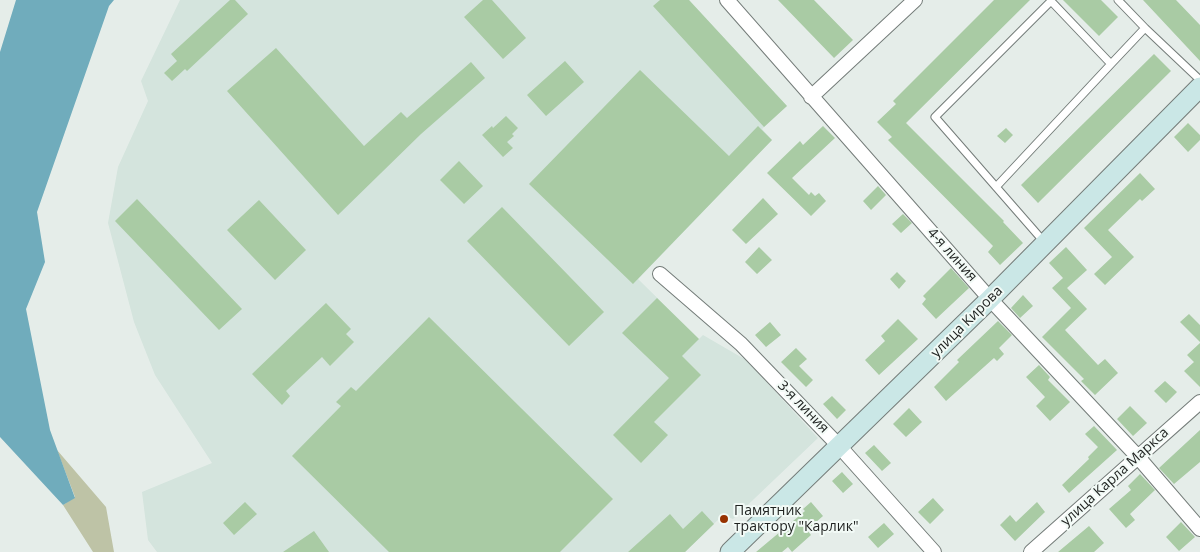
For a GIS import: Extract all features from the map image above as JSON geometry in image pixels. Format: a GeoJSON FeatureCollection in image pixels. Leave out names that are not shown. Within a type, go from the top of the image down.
{"type":"FeatureCollection","features":[{"type":"Feature","properties":{"kind":"street","name":"4-я линия"},"geometry":{"type":"LineString","coordinates":[[727,0],[990,299],[1138,457],[1200,529]]}},
{"type":"Feature","properties":{"kind":"street"},"geometry":{"type":"LineString","coordinates":[[811,97],[915,0]]}},
{"type":"Feature","properties":{"kind":"street","name":"улица Кирова"},"geometry":{"type":"LineString","coordinates":[[730,552],[990,299],[1200,88]]}},
{"type":"Feature","properties":{"kind":"street","name":"3-я линия"},"geometry":{"type":"LineString","coordinates":[[660,274],[741,344],[840,446],[934,552]]}},
{"type":"Feature","properties":{"kind":"street","name":"улица Карла Маркса"},"geometry":{"type":"LineString","coordinates":[[1031,552],[1200,402]]}},
{"type":"Feature","properties":{"kind":"lane"},"geometry":{"type":"LineString","coordinates":[[1118,0],[1200,80]]}},
{"type":"Feature","properties":{"kind":"lane"},"geometry":{"type":"LineString","coordinates":[[1046,243],[935,117],[1051,1],[1111,64]]}},
{"type":"Feature","properties":{"kind":"lane"},"geometry":{"type":"LineString","coordinates":[[996,187],[1145,28]]}},
{"type":"Feature","properties":{"kind":"shaded area"},"geometry":{"type":"Polygon","coordinates":[[[180,0],[689,0],[787,106],[762,129],[772,140],[638,279],[699,339],[703,335],[746,360],[818,438],[733,519],[723,515],[685,552],[157,552],[148,540],[142,492],[212,463],[155,375],[134,322],[108,223],[118,167],[148,101],[141,81],[180,0]]]}},
{"type":"Feature","properties":{"kind":"green space"},"geometry":{"type":"Polygon","coordinates":[[[57,450],[106,507],[114,552],[93,552],[63,505],[75,497],[57,450]]]}},
{"type":"Feature","properties":{"kind":"water"},"geometry":{"type":"Polygon","coordinates":[[[16,0],[114,0],[109,6],[37,212],[45,262],[26,309],[50,430],[75,498],[63,505],[0,437],[0,52],[16,0]]]}},
{"type":"Feature","properties":{"kind":"building"},"geometry":{"type":"Polygon","coordinates":[[[230,0],[235,0],[248,14],[187,71],[185,69],[172,81],[164,73],[177,61],[171,54],[230,0]]]}},
{"type":"Feature","properties":{"kind":"building"},"geometry":{"type":"Polygon","coordinates":[[[483,0],[492,0],[526,38],[503,59],[464,17],[483,0]]]}},
{"type":"Feature","properties":{"kind":"building"},"geometry":{"type":"Polygon","coordinates":[[[660,0],[689,0],[787,106],[764,127],[653,6],[660,0]]]}},
{"type":"Feature","properties":{"kind":"building"},"geometry":{"type":"Polygon","coordinates":[[[778,0],[814,0],[853,40],[834,58],[778,0]]]}},
{"type":"Feature","properties":{"kind":"building"},"geometry":{"type":"Polygon","coordinates":[[[994,0],[1030,0],[906,123],[1004,221],[1023,243],[1000,265],[988,252],[993,246],[888,140],[892,137],[877,122],[896,104],[893,101],[994,0]]]}},
{"type":"Feature","properties":{"kind":"building"},"geometry":{"type":"Polygon","coordinates":[[[1063,0],[1101,0],[1118,17],[1099,36],[1063,0]]]}},
{"type":"Feature","properties":{"kind":"building"},"geometry":{"type":"Polygon","coordinates":[[[1143,0],[1176,0],[1200,25],[1200,61],[1143,0]]]}},
{"type":"Feature","properties":{"kind":"building"},"geometry":{"type":"Polygon","coordinates":[[[276,48],[364,146],[401,112],[407,118],[471,62],[485,78],[421,134],[338,215],[227,91],[276,48]]]}},
{"type":"Feature","properties":{"kind":"building"},"geometry":{"type":"Polygon","coordinates":[[[1154,54],[1171,71],[1038,203],[1021,185],[1154,54]]]}},
{"type":"Feature","properties":{"kind":"building"},"geometry":{"type":"Polygon","coordinates":[[[565,61],[584,82],[546,116],[527,95],[565,61]]]}},
{"type":"Feature","properties":{"kind":"building"},"geometry":{"type":"Polygon","coordinates":[[[640,70],[729,156],[758,126],[772,140],[633,284],[529,184],[640,70]]]}},
{"type":"Feature","properties":{"kind":"building"},"geometry":{"type":"Polygon","coordinates":[[[506,116],[518,128],[512,134],[514,136],[507,142],[513,148],[503,157],[482,135],[506,116]]]}},
{"type":"Feature","properties":{"kind":"building"},"geometry":{"type":"Polygon","coordinates":[[[1188,123],[1200,135],[1200,140],[1188,152],[1174,137],[1188,123]]]}},
{"type":"Feature","properties":{"kind":"building"},"geometry":{"type":"Polygon","coordinates":[[[823,126],[835,138],[792,178],[809,195],[811,192],[815,196],[819,193],[826,201],[811,216],[767,173],[800,141],[803,145],[823,126]]]}},
{"type":"Feature","properties":{"kind":"building"},"geometry":{"type":"Polygon","coordinates":[[[1006,128],[1013,135],[1005,143],[997,136],[1006,128]]]}},
{"type":"Feature","properties":{"kind":"building"},"geometry":{"type":"Polygon","coordinates":[[[459,161],[483,186],[464,204],[440,180],[459,161]]]}},
{"type":"Feature","properties":{"kind":"building"},"geometry":{"type":"Polygon","coordinates":[[[1140,173],[1155,189],[1142,201],[1140,199],[1108,230],[1134,257],[1105,285],[1094,274],[1112,257],[1084,228],[1140,173]]]}},
{"type":"Feature","properties":{"kind":"building"},"geometry":{"type":"Polygon","coordinates":[[[878,186],[886,195],[871,210],[863,201],[878,186]]]}},
{"type":"Feature","properties":{"kind":"building"},"geometry":{"type":"Polygon","coordinates":[[[763,198],[778,214],[746,244],[732,230],[763,198]]]}},
{"type":"Feature","properties":{"kind":"building"},"geometry":{"type":"Polygon","coordinates":[[[137,199],[242,309],[219,330],[115,221],[137,199]]]}},
{"type":"Feature","properties":{"kind":"building"},"geometry":{"type":"Polygon","coordinates":[[[259,200],[306,250],[275,280],[227,230],[259,200]]]}},
{"type":"Feature","properties":{"kind":"building"},"geometry":{"type":"Polygon","coordinates":[[[502,207],[604,312],[569,346],[467,241],[502,207]]]}},
{"type":"Feature","properties":{"kind":"building"},"geometry":{"type":"Polygon","coordinates":[[[903,214],[912,223],[901,233],[892,224],[903,214]]]}},
{"type":"Feature","properties":{"kind":"building"},"geometry":{"type":"Polygon","coordinates":[[[759,247],[772,260],[757,274],[745,262],[759,247]]]}},
{"type":"Feature","properties":{"kind":"building"},"geometry":{"type":"Polygon","coordinates":[[[1066,247],[1087,270],[1067,288],[1087,309],[1065,330],[1098,365],[1105,359],[1118,373],[1095,395],[1081,381],[1084,379],[1042,337],[1071,308],[1052,288],[1063,278],[1049,263],[1066,247]]]}},
{"type":"Feature","properties":{"kind":"building"},"geometry":{"type":"Polygon","coordinates":[[[951,268],[969,288],[936,319],[922,304],[926,299],[923,296],[951,268]]]}},
{"type":"Feature","properties":{"kind":"building"},"geometry":{"type":"Polygon","coordinates":[[[897,272],[906,281],[899,289],[890,279],[897,272]]]}},
{"type":"Feature","properties":{"kind":"building"},"geometry":{"type":"Polygon","coordinates":[[[1023,295],[1033,306],[1020,318],[1011,308],[1023,295]]]}},
{"type":"Feature","properties":{"kind":"building"},"geometry":{"type":"Polygon","coordinates":[[[657,298],[699,339],[682,356],[701,375],[654,422],[668,435],[641,463],[613,435],[669,378],[622,333],[657,298]]]}},
{"type":"Feature","properties":{"kind":"building"},"geometry":{"type":"Polygon","coordinates":[[[326,303],[351,329],[346,334],[354,342],[330,366],[322,357],[286,391],[290,396],[282,405],[252,374],[326,303]]]}},
{"type":"Feature","properties":{"kind":"building"},"geometry":{"type":"Polygon","coordinates":[[[1189,314],[1200,325],[1200,342],[1180,322],[1189,314]]]}},
{"type":"Feature","properties":{"kind":"building"},"geometry":{"type":"Polygon","coordinates":[[[429,317],[613,499],[560,552],[389,552],[292,456],[341,406],[336,402],[351,387],[356,391],[429,317]]]}},
{"type":"Feature","properties":{"kind":"building"},"geometry":{"type":"Polygon","coordinates":[[[898,319],[918,339],[879,375],[865,360],[885,341],[881,336],[898,319]]]}},
{"type":"Feature","properties":{"kind":"building"},"geometry":{"type":"Polygon","coordinates":[[[998,321],[1012,335],[999,348],[1004,354],[997,361],[994,358],[946,401],[934,387],[959,362],[957,360],[998,321]]]}},
{"type":"Feature","properties":{"kind":"building"},"geometry":{"type":"Polygon","coordinates":[[[770,322],[781,335],[766,347],[755,335],[770,322]]]}},
{"type":"Feature","properties":{"kind":"building"},"geometry":{"type":"Polygon","coordinates":[[[1200,343],[1200,387],[1184,371],[1194,362],[1187,355],[1200,343]]]}},
{"type":"Feature","properties":{"kind":"building"},"geometry":{"type":"Polygon","coordinates":[[[796,348],[807,359],[799,366],[813,380],[806,387],[781,362],[796,348]]]}},
{"type":"Feature","properties":{"kind":"building"},"geometry":{"type":"Polygon","coordinates":[[[1039,365],[1050,377],[1048,380],[1070,402],[1050,421],[1036,406],[1045,397],[1026,377],[1039,365]]]}},
{"type":"Feature","properties":{"kind":"building"},"geometry":{"type":"Polygon","coordinates":[[[1165,381],[1177,392],[1166,403],[1154,391],[1165,381]]]}},
{"type":"Feature","properties":{"kind":"building"},"geometry":{"type":"Polygon","coordinates":[[[832,396],[846,410],[837,419],[823,404],[832,396]]]}},
{"type":"Feature","properties":{"kind":"building"},"geometry":{"type":"Polygon","coordinates":[[[1130,406],[1147,423],[1133,436],[1117,419],[1130,406]]]}},
{"type":"Feature","properties":{"kind":"building"},"geometry":{"type":"Polygon","coordinates":[[[909,408],[922,422],[906,437],[893,424],[909,408]]]}},
{"type":"Feature","properties":{"kind":"building"},"geometry":{"type":"Polygon","coordinates":[[[1094,426],[1117,450],[1069,493],[1062,485],[1089,459],[1088,457],[1098,447],[1085,434],[1094,426]]]}},
{"type":"Feature","properties":{"kind":"building"},"geometry":{"type":"Polygon","coordinates":[[[1200,430],[1200,462],[1174,484],[1159,468],[1200,430]]]}},
{"type":"Feature","properties":{"kind":"building"},"geometry":{"type":"Polygon","coordinates":[[[874,445],[891,463],[882,471],[865,453],[874,445]]]}},
{"type":"Feature","properties":{"kind":"building"},"geometry":{"type":"Polygon","coordinates":[[[842,472],[853,484],[843,493],[832,481],[842,472]]]}},
{"type":"Feature","properties":{"kind":"building"},"geometry":{"type":"Polygon","coordinates":[[[1140,474],[1155,490],[1130,514],[1135,520],[1126,528],[1109,509],[1131,490],[1128,486],[1140,474]]]}},
{"type":"Feature","properties":{"kind":"building"},"geometry":{"type":"Polygon","coordinates":[[[933,498],[944,510],[930,524],[918,512],[933,498]]]}},
{"type":"Feature","properties":{"kind":"building"},"geometry":{"type":"Polygon","coordinates":[[[245,502],[257,514],[234,535],[223,523],[245,502]]]}},
{"type":"Feature","properties":{"kind":"building"},"geometry":{"type":"Polygon","coordinates":[[[811,502],[823,516],[807,530],[811,535],[792,552],[788,547],[782,552],[756,552],[805,511],[803,509],[811,502]]]}},
{"type":"Feature","properties":{"kind":"building"},"geometry":{"type":"Polygon","coordinates":[[[1037,502],[1045,512],[1015,541],[1000,525],[1010,515],[1016,522],[1037,502]]]}},
{"type":"Feature","properties":{"kind":"building"},"geometry":{"type":"Polygon","coordinates":[[[702,511],[714,524],[685,552],[628,552],[670,514],[683,529],[702,511]]]}},
{"type":"Feature","properties":{"kind":"building"},"geometry":{"type":"Polygon","coordinates":[[[1181,522],[1195,537],[1179,551],[1166,537],[1181,522]]]}},
{"type":"Feature","properties":{"kind":"building"},"geometry":{"type":"Polygon","coordinates":[[[884,523],[894,534],[878,548],[868,537],[884,523]]]}},
{"type":"Feature","properties":{"kind":"building"},"geometry":{"type":"Polygon","coordinates":[[[1089,526],[1104,543],[1094,552],[1058,552],[1089,526]]]}},
{"type":"Feature","properties":{"kind":"building"},"geometry":{"type":"Polygon","coordinates":[[[314,531],[329,552],[283,552],[314,531]]]}},
{"type":"Feature","properties":{"kind":"place","name":"Памятник трактору \"Карлик\""},"geometry":{"type":"Point","coordinates":[724,519]}}]}
